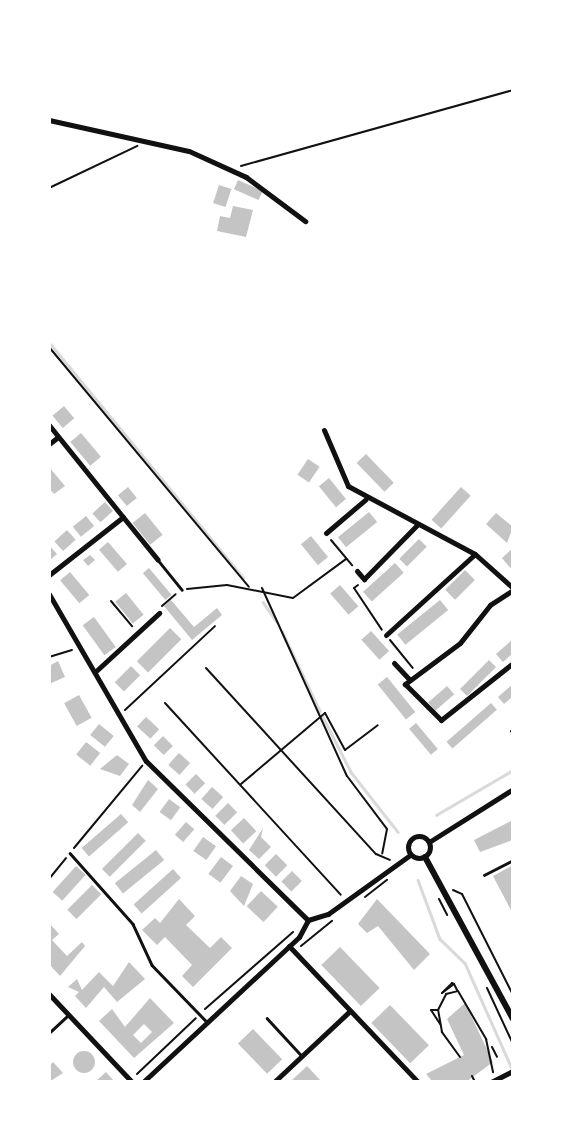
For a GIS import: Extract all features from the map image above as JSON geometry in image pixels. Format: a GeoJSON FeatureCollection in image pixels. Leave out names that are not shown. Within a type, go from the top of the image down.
{"type":"FeatureCollection","features":[{"type":"Feature","properties":{"kind":"street"},"geometry":{"type":"LineString","coordinates":[[49,120],[154,138],[229,170],[305,221]]}},
{"type":"Feature","properties":{"kind":"street"},"geometry":{"type":"LineString","coordinates":[[49,425],[158,560]]}},
{"type":"Feature","properties":{"kind":"street"},"geometry":{"type":"LineString","coordinates":[[324,430],[339,474],[366,499],[475,554],[513,589],[490,605],[460,643],[405,684],[441,720],[513,663]]}},
{"type":"Feature","properties":{"kind":"street"},"geometry":{"type":"LineString","coordinates":[[49,444],[58,437]]}},
{"type":"Feature","properties":{"kind":"street"},"geometry":{"type":"LineString","coordinates":[[327,533],[366,499]]}},
{"type":"Feature","properties":{"kind":"street"},"geometry":{"type":"LineString","coordinates":[[49,575],[123,517]]}},
{"type":"Feature","properties":{"kind":"street"},"geometry":{"type":"LineString","coordinates":[[356,571],[364,579],[418,524]]}},
{"type":"Feature","properties":{"kind":"street"},"geometry":{"type":"LineString","coordinates":[[386,635],[475,554]]}},
{"type":"Feature","properties":{"kind":"street"},"geometry":{"type":"LineString","coordinates":[[49,594],[146,761],[305,919]]}},
{"type":"Feature","properties":{"kind":"street"},"geometry":{"type":"LineString","coordinates":[[96,671],[140,635],[159,613]]}},
{"type":"Feature","properties":{"kind":"street"},"geometry":{"type":"LineString","coordinates":[[394,663],[410,680]]}},
{"type":"Feature","properties":{"kind":"street"},"geometry":{"type":"LineString","coordinates":[[513,789],[429,842],[425,857],[513,1019]]}},
{"type":"Feature","properties":{"kind":"street"},"geometry":{"type":"LineString","coordinates":[[410,855],[412,838],[429,842]]}},
{"type":"Feature","properties":{"kind":"street"},"geometry":{"type":"LineString","coordinates":[[143,1082],[289,946],[305,919],[346,901],[410,855],[425,857]]}},
{"type":"Feature","properties":{"kind":"street"},"geometry":{"type":"LineString","coordinates":[[289,946],[418,1082]]}},
{"type":"Feature","properties":{"kind":"street"},"geometry":{"type":"LineString","coordinates":[[49,994],[131,1081]]}},
{"type":"Feature","properties":{"kind":"street"},"geometry":{"type":"LineString","coordinates":[[274,1082],[350,1011]]}},
{"type":"Feature","properties":{"kind":"street"},"geometry":{"type":"LineString","coordinates":[[494,1080],[511,1072]]}},
{"type":"Feature","properties":{"kind":"lane"},"geometry":{"type":"LineString","coordinates":[[158,560],[182,590]]}},
{"type":"Feature","properties":{"kind":"lane"},"geometry":{"type":"LineString","coordinates":[[70,853],[133,924],[152,965],[206,1021]]}},
{"type":"Feature","properties":{"kind":"lane"},"geometry":{"type":"LineString","coordinates":[[484,875],[513,860]]}},
{"type":"Feature","properties":{"kind":"lane"},"geometry":{"type":"LineString","coordinates":[[49,1033],[68,1015]]}},
{"type":"Feature","properties":{"kind":"lane"},"geometry":{"type":"LineString","coordinates":[[267,1018],[302,1056]]}},
{"type":"Feature","properties":{"kind":"path"},"geometry":{"type":"LineString","coordinates":[[229,170],[513,90]]}},
{"type":"Feature","properties":{"kind":"path"},"geometry":{"type":"LineString","coordinates":[[49,188],[154,138]]}},
{"type":"Feature","properties":{"kind":"path"},"geometry":{"type":"LineString","coordinates":[[49,347],[248,587]]}},
{"type":"Feature","properties":{"kind":"path"},"geometry":{"type":"LineString","coordinates":[[327,533],[356,571]]}},
{"type":"Feature","properties":{"kind":"path"},"geometry":{"type":"LineString","coordinates":[[159,613],[182,590],[248,587],[293,598],[305,594],[346,559]]}},
{"type":"Feature","properties":{"kind":"path"},"geometry":{"type":"LineString","coordinates":[[364,579],[354,588],[386,635],[418,673]]}},
{"type":"Feature","properties":{"kind":"path"},"geometry":{"type":"LineString","coordinates":[[261,589],[278,617],[274,621],[347,776],[387,829],[382,854]]}},
{"type":"Feature","properties":{"kind":"path"},"geometry":{"type":"LineString","coordinates":[[111,601],[140,635]]}},
{"type":"Feature","properties":{"kind":"path"},"geometry":{"type":"LineString","coordinates":[[119,715],[215,626]]}},
{"type":"Feature","properties":{"kind":"path"},"geometry":{"type":"LineString","coordinates":[[49,657],[81,647]]}},
{"type":"Feature","properties":{"kind":"path"},"geometry":{"type":"LineString","coordinates":[[206,668],[279,751],[390,860]]}},
{"type":"Feature","properties":{"kind":"path"},"geometry":{"type":"LineString","coordinates":[[165,703],[346,901]]}},
{"type":"Feature","properties":{"kind":"path"},"geometry":{"type":"LineString","coordinates":[[239,785],[325,713],[345,750],[378,725]]}},
{"type":"Feature","properties":{"kind":"path"},"geometry":{"type":"LineString","coordinates":[[49,879],[146,761]]}},
{"type":"Feature","properties":{"kind":"path"},"geometry":{"type":"LineString","coordinates":[[462,894],[513,996]]}},
{"type":"Feature","properties":{"kind":"path"},"geometry":{"type":"LineString","coordinates":[[438,900],[450,921]]}},
{"type":"Feature","properties":{"kind":"path"},"geometry":{"type":"LineString","coordinates":[[131,1081],[305,919]]}},
{"type":"Feature","properties":{"kind":"path"},"geometry":{"type":"LineString","coordinates":[[454,984],[497,1057]]}},
{"type":"Feature","properties":{"kind":"path"},"geometry":{"type":"LineString","coordinates":[[446,994],[443,986],[454,984]]}},
{"type":"Feature","properties":{"kind":"path"},"geometry":{"type":"LineString","coordinates":[[438,1010],[454,984]]}},
{"type":"Feature","properties":{"kind":"path"},"geometry":{"type":"LineString","coordinates":[[485,985],[513,1044]]}},
{"type":"Feature","properties":{"kind":"path"},"geometry":{"type":"LineString","coordinates":[[446,994],[457,991]]}},
{"type":"Feature","properties":{"kind":"path"},"geometry":{"type":"LineString","coordinates":[[438,1010],[431,1010],[460,1057]]}},
{"type":"Feature","properties":{"kind":"path"},"geometry":{"type":"LineString","coordinates":[[438,1010],[444,1021],[440,1025]]}},
{"type":"Feature","properties":{"kind":"path"},"geometry":{"type":"LineString","coordinates":[[492,1047],[494,1080]]}},
{"type":"Feature","properties":{"kind":"path"},"geometry":{"type":"LineString","coordinates":[[472,1076],[475,1082]]}},
{"type":"Feature","properties":{"kind":"building"},"geometry":{"type":"Polygon","coordinates":[[[238,180],[263,191],[259,200],[234,189],[238,180]]]}},
{"type":"Feature","properties":{"kind":"building"},"geometry":{"type":"Polygon","coordinates":[[[219,185],[231,189],[225,207],[213,203],[219,185]]]}},
{"type":"Feature","properties":{"kind":"building"},"geometry":{"type":"Polygon","coordinates":[[[233,206],[253,210],[246,237],[217,231],[220,216],[230,218],[233,206]]]}},
{"type":"Feature","properties":{"kind":"building"},"geometry":{"type":"Polygon","coordinates":[[[64,406],[74,418],[63,428],[53,416],[64,406]]]}},
{"type":"Feature","properties":{"kind":"building"},"geometry":{"type":"Polygon","coordinates":[[[81,433],[101,457],[90,466],[70,442],[81,433]]]}},
{"type":"Feature","properties":{"kind":"building"},"geometry":{"type":"Polygon","coordinates":[[[366,454],[394,483],[384,492],[357,463],[366,454]]]}},
{"type":"Feature","properties":{"kind":"building"},"geometry":{"type":"Polygon","coordinates":[[[308,459],[320,467],[309,483],[297,475],[308,459]]]}},
{"type":"Feature","properties":{"kind":"building"},"geometry":{"type":"Polygon","coordinates":[[[49,467],[65,486],[54,494],[49,488],[49,467]]]}},
{"type":"Feature","properties":{"kind":"building"},"geometry":{"type":"Polygon","coordinates":[[[329,478],[346,499],[336,507],[319,486],[329,478]]]}},
{"type":"Feature","properties":{"kind":"building"},"geometry":{"type":"Polygon","coordinates":[[[128,487],[137,498],[127,506],[118,495],[128,487]]]}},
{"type":"Feature","properties":{"kind":"building"},"geometry":{"type":"Polygon","coordinates":[[[461,487],[471,496],[441,528],[432,520],[461,487]]]}},
{"type":"Feature","properties":{"kind":"building"},"geometry":{"type":"Polygon","coordinates":[[[105,502],[113,511],[100,522],[92,513],[105,502]]]}},
{"type":"Feature","properties":{"kind":"building"},"geometry":{"type":"Polygon","coordinates":[[[369,512],[377,522],[346,547],[338,537],[369,512]]]}},
{"type":"Feature","properties":{"kind":"building"},"geometry":{"type":"Polygon","coordinates":[[[145,513],[163,535],[150,545],[133,523],[145,513]]]}},
{"type":"Feature","properties":{"kind":"building"},"geometry":{"type":"Polygon","coordinates":[[[496,513],[513,527],[507,543],[486,524],[496,513]]]}},
{"type":"Feature","properties":{"kind":"building"},"geometry":{"type":"Polygon","coordinates":[[[86,516],[94,526],[81,537],[73,527],[86,516]]]}},
{"type":"Feature","properties":{"kind":"building"},"geometry":{"type":"Polygon","coordinates":[[[67,530],[76,540],[63,551],[54,541],[67,530]]]}},
{"type":"Feature","properties":{"kind":"building"},"geometry":{"type":"Polygon","coordinates":[[[311,536],[328,557],[318,565],[301,544],[311,536]]]}},
{"type":"Feature","properties":{"kind":"building"},"geometry":{"type":"Polygon","coordinates":[[[419,539],[427,547],[407,567],[399,559],[419,539]]]}},
{"type":"Feature","properties":{"kind":"building"},"geometry":{"type":"Polygon","coordinates":[[[108,542],[127,564],[118,572],[99,550],[108,542]]]}},
{"type":"Feature","properties":{"kind":"building"},"geometry":{"type":"Polygon","coordinates":[[[49,545],[57,554],[49,561],[49,545]]]}},
{"type":"Feature","properties":{"kind":"building"},"geometry":{"type":"Polygon","coordinates":[[[513,548],[513,571],[502,558],[513,548]]]}},
{"type":"Feature","properties":{"kind":"building"},"geometry":{"type":"Polygon","coordinates":[[[90,555],[95,560],[88,566],[83,560],[90,555]]]}},
{"type":"Feature","properties":{"kind":"building"},"geometry":{"type":"Polygon","coordinates":[[[395,563],[404,573],[372,601],[363,592],[395,563]]]}},
{"type":"Feature","properties":{"kind":"building"},"geometry":{"type":"Polygon","coordinates":[[[149,568],[171,595],[165,600],[143,573],[149,568]]]}},
{"type":"Feature","properties":{"kind":"building"},"geometry":{"type":"Polygon","coordinates":[[[465,570],[475,580],[455,600],[445,590],[465,570]]]}},
{"type":"Feature","properties":{"kind":"building"},"geometry":{"type":"Polygon","coordinates":[[[70,572],[89,595],[79,603],[60,580],[70,572]]]}},
{"type":"Feature","properties":{"kind":"building"},"geometry":{"type":"Polygon","coordinates":[[[340,585],[358,606],[349,615],[330,594],[340,585]]]}},
{"type":"Feature","properties":{"kind":"building"},"geometry":{"type":"Polygon","coordinates":[[[126,593],[144,615],[133,624],[115,602],[126,593]]]}},
{"type":"Feature","properties":{"kind":"building"},"geometry":{"type":"Polygon","coordinates":[[[171,600],[194,627],[217,608],[222,615],[192,640],[164,606],[171,600]]]}},
{"type":"Feature","properties":{"kind":"building"},"geometry":{"type":"Polygon","coordinates":[[[440,600],[448,610],[405,645],[397,635],[440,600]]]}},
{"type":"Feature","properties":{"kind":"building"},"geometry":{"type":"Polygon","coordinates":[[[94,617],[116,647],[104,655],[83,625],[94,617]]]}},
{"type":"Feature","properties":{"kind":"building"},"geometry":{"type":"Polygon","coordinates":[[[170,628],[181,639],[148,673],[137,661],[170,628]]]}},
{"type":"Feature","properties":{"kind":"building"},"geometry":{"type":"Polygon","coordinates":[[[371,631],[389,651],[379,660],[361,640],[371,631]]]}},
{"type":"Feature","properties":{"kind":"building"},"geometry":{"type":"Polygon","coordinates":[[[513,639],[513,653],[503,662],[496,654],[513,639]]]}},
{"type":"Feature","properties":{"kind":"building"},"geometry":{"type":"Polygon","coordinates":[[[489,660],[496,667],[467,696],[460,689],[489,660]]]}},
{"type":"Feature","properties":{"kind":"building"},"geometry":{"type":"Polygon","coordinates":[[[58,661],[65,677],[49,684],[49,666],[58,661]]]}},
{"type":"Feature","properties":{"kind":"building"},"geometry":{"type":"Polygon","coordinates":[[[131,666],[140,675],[124,691],[115,682],[131,666]]]}},
{"type":"Feature","properties":{"kind":"building"},"geometry":{"type":"Polygon","coordinates":[[[387,677],[415,712],[406,720],[378,685],[387,677]]]}},
{"type":"Feature","properties":{"kind":"building"},"geometry":{"type":"Polygon","coordinates":[[[513,684],[513,696],[504,704],[498,697],[513,684]]]}},
{"type":"Feature","properties":{"kind":"building"},"geometry":{"type":"Polygon","coordinates":[[[447,686],[454,694],[435,711],[428,702],[447,686]]]}},
{"type":"Feature","properties":{"kind":"building"},"geometry":{"type":"Polygon","coordinates":[[[79,695],[92,718],[77,726],[64,703],[79,695]]]}},
{"type":"Feature","properties":{"kind":"building"},"geometry":{"type":"Polygon","coordinates":[[[491,703],[497,710],[452,748],[446,742],[491,703]]]}},
{"type":"Feature","properties":{"kind":"building"},"geometry":{"type":"Polygon","coordinates":[[[146,717],[159,729],[150,739],[137,727],[146,717]]]}},
{"type":"Feature","properties":{"kind":"building"},"geometry":{"type":"Polygon","coordinates":[[[416,723],[438,749],[431,755],[409,729],[416,723]]]}},
{"type":"Feature","properties":{"kind":"building"},"geometry":{"type":"Polygon","coordinates":[[[99,724],[114,736],[105,747],[90,735],[99,724]]]}},
{"type":"Feature","properties":{"kind":"building"},"geometry":{"type":"Polygon","coordinates":[[[163,736],[173,746],[164,755],[154,745],[163,736]]]}},
{"type":"Feature","properties":{"kind":"building"},"geometry":{"type":"Polygon","coordinates":[[[86,742],[100,753],[90,766],[76,755],[86,742]]]}},
{"type":"Feature","properties":{"kind":"building"},"geometry":{"type":"Polygon","coordinates":[[[179,753],[190,763],[179,775],[168,765],[179,753]]]}},
{"type":"Feature","properties":{"kind":"building"},"geometry":{"type":"Polygon","coordinates":[[[117,755],[129,764],[120,776],[100,769],[117,755]]]}},
{"type":"Feature","properties":{"kind":"building"},"geometry":{"type":"Polygon","coordinates":[[[196,774],[205,783],[195,794],[185,785],[196,774]]]}},
{"type":"Feature","properties":{"kind":"building"},"geometry":{"type":"Polygon","coordinates":[[[148,780],[158,789],[140,812],[132,805],[148,780]]]}},
{"type":"Feature","properties":{"kind":"building"},"geometry":{"type":"Polygon","coordinates":[[[212,787],[223,797],[212,809],[201,799],[212,787]]]}},
{"type":"Feature","properties":{"kind":"building"},"geometry":{"type":"Polygon","coordinates":[[[169,799],[180,807],[171,820],[160,812],[169,799]]]}},
{"type":"Feature","properties":{"kind":"building"},"geometry":{"type":"Polygon","coordinates":[[[228,803],[237,812],[224,825],[215,816],[228,803]]]}},
{"type":"Feature","properties":{"kind":"building"},"geometry":{"type":"Polygon","coordinates":[[[121,814],[128,822],[89,856],[82,848],[121,814]]]}},
{"type":"Feature","properties":{"kind":"building"},"geometry":{"type":"Polygon","coordinates":[[[244,818],[256,831],[243,843],[231,830],[244,818]]]}},
{"type":"Feature","properties":{"kind":"building"},"geometry":{"type":"Polygon","coordinates":[[[513,820],[513,840],[480,852],[474,840],[513,820]]]}},
{"type":"Feature","properties":{"kind":"building"},"geometry":{"type":"Polygon","coordinates":[[[186,822],[194,829],[183,842],[175,835],[186,822]]]}},
{"type":"Feature","properties":{"kind":"building"},"geometry":{"type":"Polygon","coordinates":[[[263,828],[261,837],[271,847],[259,859],[249,850],[263,828]]]}},
{"type":"Feature","properties":{"kind":"building"},"geometry":{"type":"Polygon","coordinates":[[[138,833],[146,841],[110,877],[102,869],[138,833]]]}},
{"type":"Feature","properties":{"kind":"building"},"geometry":{"type":"Polygon","coordinates":[[[203,837],[216,846],[206,860],[193,851],[203,837]]]}},
{"type":"Feature","properties":{"kind":"building"},"geometry":{"type":"Polygon","coordinates":[[[156,850],[164,860],[123,893],[115,883],[156,850]]]}},
{"type":"Feature","properties":{"kind":"building"},"geometry":{"type":"Polygon","coordinates":[[[276,854],[287,865],[276,877],[265,865],[276,854]]]}},
{"type":"Feature","properties":{"kind":"building"},"geometry":{"type":"Polygon","coordinates":[[[221,857],[233,866],[220,883],[208,874],[221,857]]]}},
{"type":"Feature","properties":{"kind":"building"},"geometry":{"type":"Polygon","coordinates":[[[513,865],[513,914],[493,876],[513,865]]]}},
{"type":"Feature","properties":{"kind":"building"},"geometry":{"type":"Polygon","coordinates":[[[76,866],[86,875],[62,901],[53,892],[76,866]]]}},
{"type":"Feature","properties":{"kind":"building"},"geometry":{"type":"Polygon","coordinates":[[[173,869],[181,878],[142,913],[134,904],[173,869]]]}},
{"type":"Feature","properties":{"kind":"building"},"geometry":{"type":"Polygon","coordinates":[[[292,871],[302,881],[291,892],[281,882],[292,871]]]}},
{"type":"Feature","properties":{"kind":"building"},"geometry":{"type":"Polygon","coordinates":[[[241,876],[253,884],[244,906],[230,891],[241,876]]]}},
{"type":"Feature","properties":{"kind":"building"},"geometry":{"type":"Polygon","coordinates":[[[92,885],[101,894],[76,919],[67,910],[92,885]]]}},
{"type":"Feature","properties":{"kind":"building"},"geometry":{"type":"Polygon","coordinates":[[[261,891],[278,907],[263,922],[247,906],[261,891]]]}},
{"type":"Feature","properties":{"kind":"building"},"geometry":{"type":"Polygon","coordinates":[[[179,899],[195,916],[186,925],[210,948],[221,937],[232,948],[193,987],[182,976],[192,965],[165,937],[157,945],[142,930],[155,918],[160,923],[179,899]]]}},
{"type":"Feature","properties":{"kind":"building"},"geometry":{"type":"Polygon","coordinates":[[[377,899],[430,954],[414,970],[378,926],[367,933],[358,924],[377,899]]]}},
{"type":"Feature","properties":{"kind":"building"},"geometry":{"type":"Polygon","coordinates":[[[49,923],[59,934],[52,940],[67,956],[82,942],[85,946],[60,976],[49,964],[49,923]]]}},
{"type":"Feature","properties":{"kind":"building"},"geometry":{"type":"Polygon","coordinates":[[[340,947],[380,988],[361,1006],[321,965],[340,947]]]}},
{"type":"Feature","properties":{"kind":"building"},"geometry":{"type":"Polygon","coordinates":[[[129,962],[145,979],[117,1002],[104,987],[86,1008],[75,996],[79,992],[68,987],[77,979],[82,990],[99,972],[113,986],[129,962]]]}},
{"type":"Feature","properties":{"kind":"building"},"geometry":{"type":"Polygon","coordinates":[[[150,998],[174,1023],[134,1058],[99,1021],[112,1009],[125,1027],[150,998]],[[144,1024],[133,1035],[141,1043],[152,1032],[144,1024]]]}},
{"type":"Feature","properties":{"kind":"building"},"geometry":{"type":"Polygon","coordinates":[[[465,1003],[493,1062],[466,1082],[433,1082],[426,1074],[464,1055],[447,1019],[465,1003]]]}},
{"type":"Feature","properties":{"kind":"building"},"geometry":{"type":"Polygon","coordinates":[[[390,1005],[429,1045],[410,1063],[371,1023],[390,1005]]]}},
{"type":"Feature","properties":{"kind":"building"},"geometry":{"type":"Polygon","coordinates":[[[253,1029],[282,1059],[267,1074],[238,1044],[253,1029]]]}},
{"type":"Feature","properties":{"kind":"building"},"geometry":{"type":"Polygon","coordinates":[[[84,1051],[94,1058],[95,1062],[88,1072],[84,1073],[74,1066],[73,1062],[80,1052],[84,1051]]]}},
{"type":"Feature","properties":{"kind":"building"},"geometry":{"type":"Polygon","coordinates":[[[53,1062],[63,1073],[49,1082],[49,1066],[53,1062]]]}},
{"type":"Feature","properties":{"kind":"building"},"geometry":{"type":"Polygon","coordinates":[[[307,1066],[322,1082],[290,1082],[307,1066]]]}},
{"type":"Feature","properties":{"kind":"building"},"geometry":{"type":"Polygon","coordinates":[[[106,1072],[115,1082],[95,1082],[106,1072]]]}},
{"type":"Feature","properties":{"kind":"waterway"},"geometry":{"type":"LineString","coordinates":[[49,342],[243,577]]}},
{"type":"Feature","properties":{"kind":"waterway"},"geometry":{"type":"LineString","coordinates":[[263,602],[277,622]]}},
{"type":"Feature","properties":{"kind":"waterway"},"geometry":{"type":"LineString","coordinates":[[282,631],[320,711]]}},
{"type":"Feature","properties":{"kind":"waterway"},"geometry":{"type":"LineString","coordinates":[[323,717],[351,772],[398,832]]}},
{"type":"Feature","properties":{"kind":"waterway"},"geometry":{"type":"LineString","coordinates":[[436,815],[513,770]]}},
{"type":"Feature","properties":{"kind":"waterway"},"geometry":{"type":"LineString","coordinates":[[418,880],[440,939],[465,963],[513,1071]]}}]}
